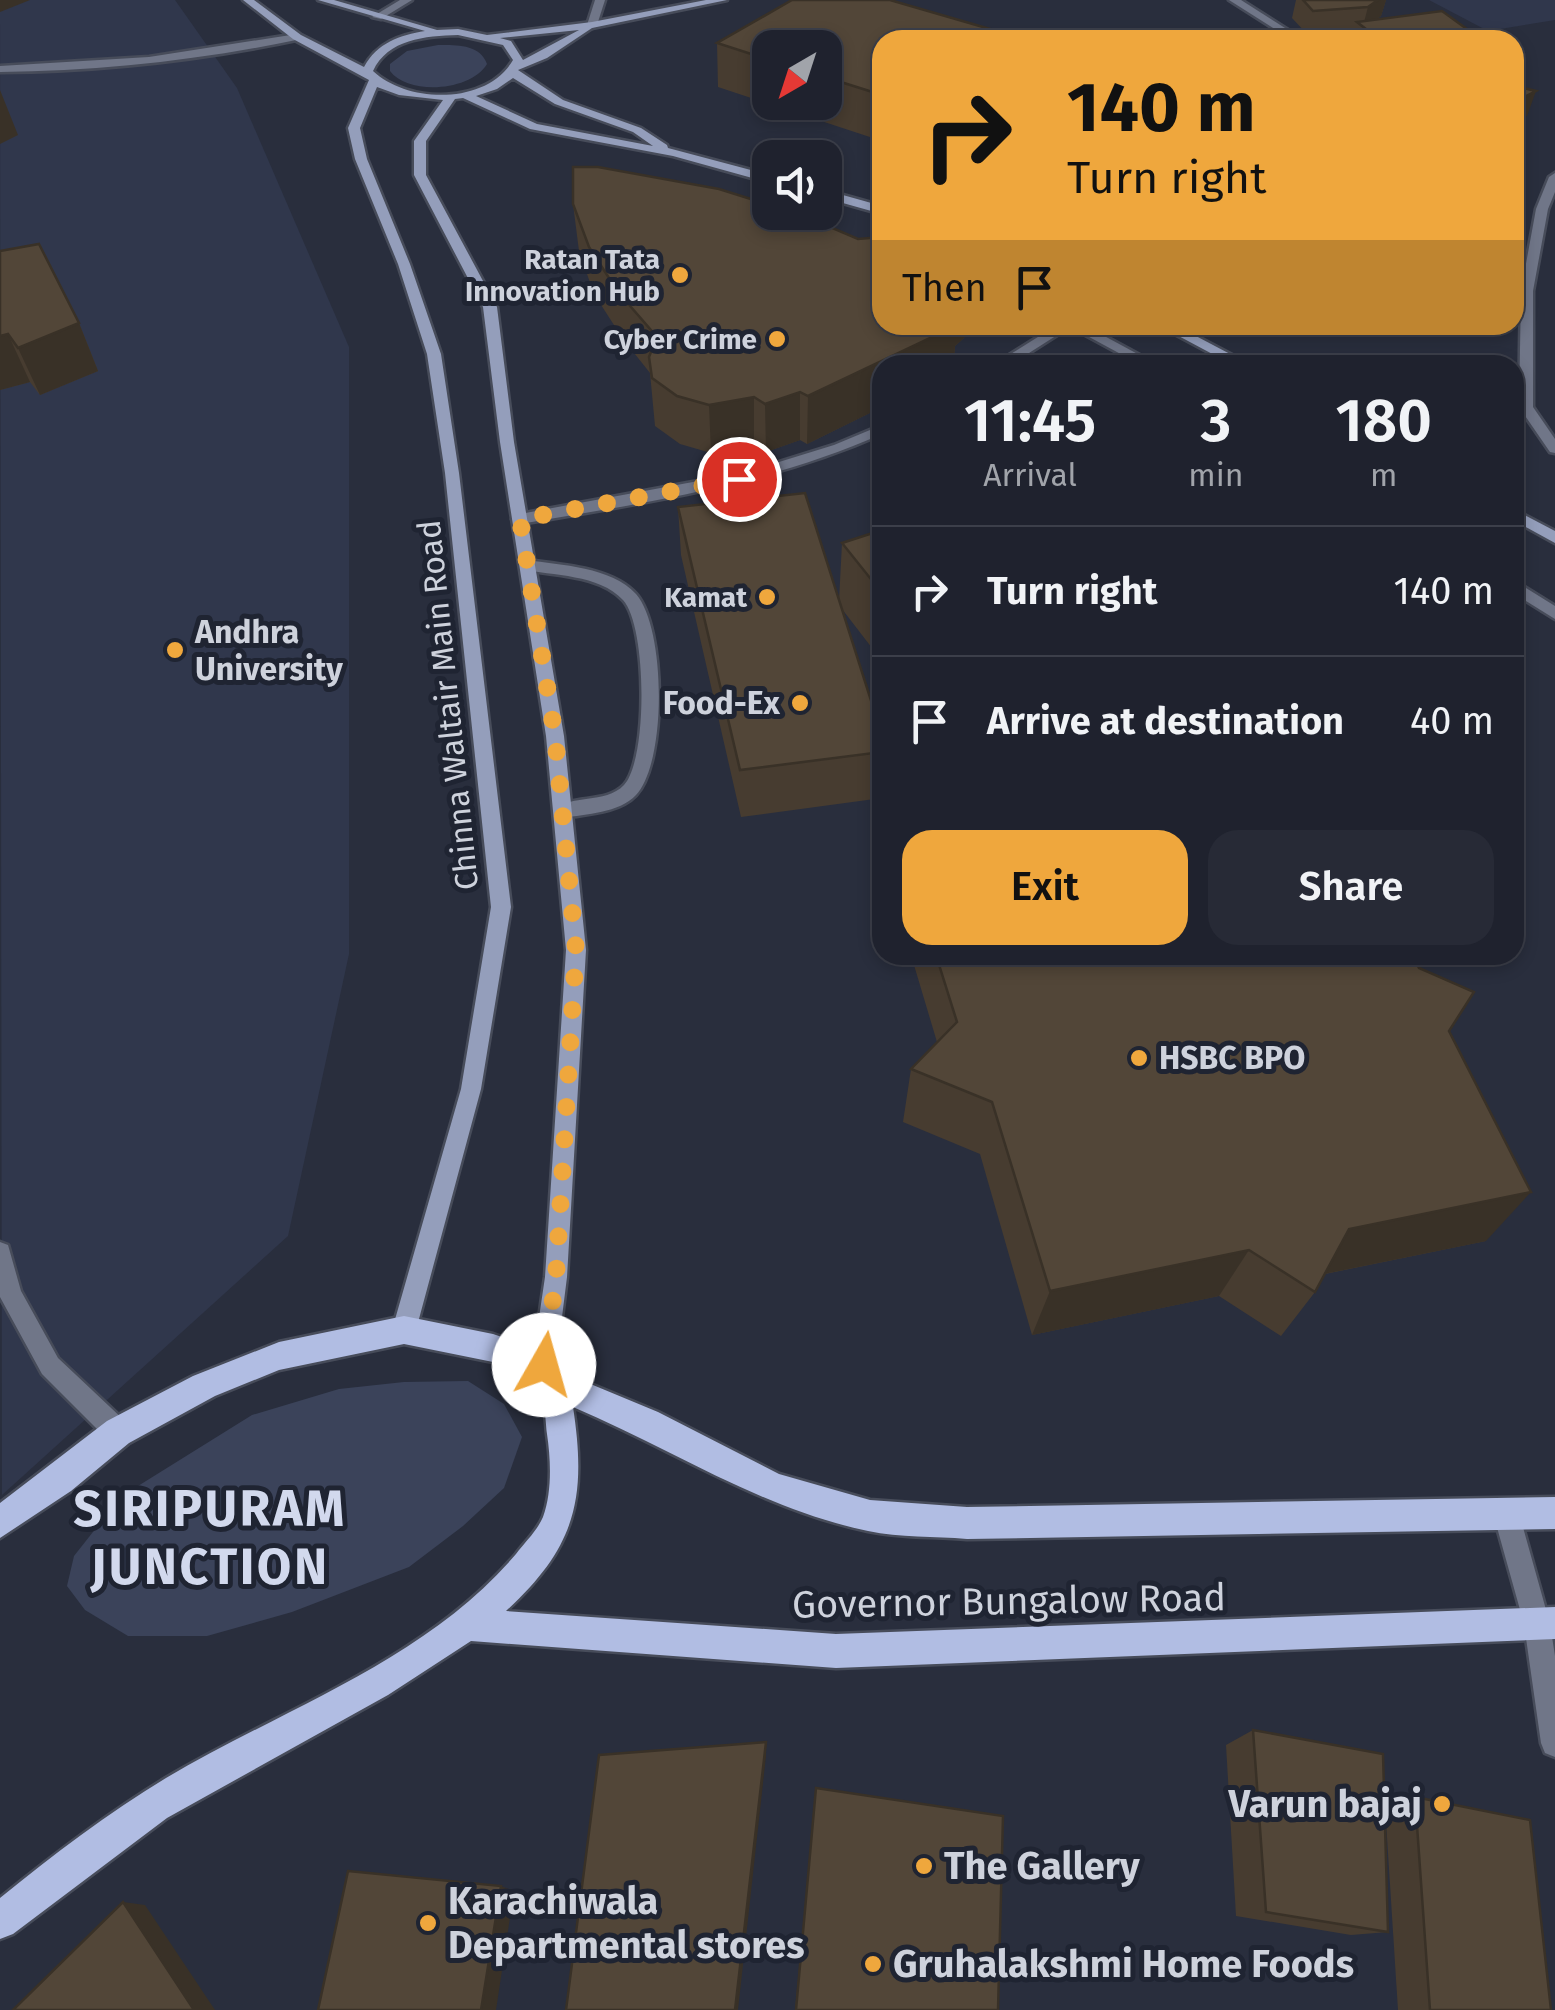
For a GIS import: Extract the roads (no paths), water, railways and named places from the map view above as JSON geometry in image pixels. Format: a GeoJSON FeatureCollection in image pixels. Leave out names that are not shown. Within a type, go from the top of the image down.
{"type":"FeatureCollection","features":[{"type":"Feature","properties":{"kind":"main road"},"geometry":{"type":"LineString","coordinates":[[0,1522],[118,1432],[204,1386],[279,1356],[404,1330],[494,1348],[774,1488],[870,1516],[984,1522],[1555,1512]]}},
{"type":"Feature","properties":{"kind":"main road"},"geometry":{"type":"LineString","coordinates":[[0,1921],[72,1864],[179,1790],[332,1710],[466,1624],[549,1538],[563,1498],[565,1448],[549,1374]]}},
{"type":"Feature","properties":{"kind":"main road","name":"Governor Bungalow Road"},"geometry":{"type":"LineString","coordinates":[[466,1624],[836,1651],[1546,1623]]}},
{"type":"Feature","properties":{"kind":"street"},"geometry":{"type":"LineString","coordinates":[[248,0],[297,37],[404,95],[458,96],[486,89],[592,25],[600,0]]}},
{"type":"Feature","properties":{"kind":"street"},"geometry":{"type":"LineString","coordinates":[[324,0],[442,32],[490,37],[592,25],[722,0]]}},
{"type":"Feature","properties":{"kind":"street"},"geometry":{"type":"LineString","coordinates":[[377,17],[407,0]]}},
{"type":"Feature","properties":{"kind":"street"},"geometry":{"type":"LineString","coordinates":[[1234,0],[1283,30]]}},
{"type":"Feature","properties":{"kind":"street"},"geometry":{"type":"LineString","coordinates":[[370,77],[372,57],[392,43],[442,32]]}},
{"type":"Feature","properties":{"kind":"street"},"geometry":{"type":"LineString","coordinates":[[0,69],[156,61],[297,37]]}},
{"type":"Feature","properties":{"kind":"street"},"geometry":{"type":"LineString","coordinates":[[490,37],[507,43],[516,53],[515,69]]}},
{"type":"Feature","properties":{"kind":"street"},"geometry":{"type":"LineString","coordinates":[[515,69],[558,102],[638,130],[674,154]]}},
{"type":"Feature","properties":{"kind":"street","name":"Chinna Waltair Main Road"},"geometry":{"type":"LineString","coordinates":[[370,77],[354,128],[361,159],[404,264],[434,354],[452,473],[502,907],[471,1089],[404,1330]]}},
{"type":"Feature","properties":{"kind":"street"},"geometry":{"type":"LineString","coordinates":[[458,96],[534,127],[674,154],[752,175]]}},
{"type":"Feature","properties":{"kind":"street"},"geometry":{"type":"LineString","coordinates":[[458,96],[420,141],[420,175],[490,308],[563,811],[576,950],[549,1374]]}},
{"type":"Feature","properties":{"kind":"street"},"geometry":{"type":"LineString","coordinates":[[1555,177],[1542,209],[1527,291],[1526,387],[1526,407],[1555,449]]}},
{"type":"Feature","properties":{"kind":"street"},"geometry":{"type":"LineString","coordinates":[[842,199],[872,207]]}},
{"type":"Feature","properties":{"kind":"street"},"geometry":{"type":"LineString","coordinates":[[1016,355],[1050,335]]}},
{"type":"Feature","properties":{"kind":"street"},"geometry":{"type":"LineString","coordinates":[[1093,335],[1132,355]]}},
{"type":"Feature","properties":{"kind":"street"},"geometry":{"type":"LineString","coordinates":[[1185,335],[1224,355]]}},
{"type":"Feature","properties":{"kind":"street"},"geometry":{"type":"LineString","coordinates":[[520,519],[713,486],[792,465],[872,433]]}},
{"type":"Feature","properties":{"kind":"street"},"geometry":{"type":"LineString","coordinates":[[1524,521],[1555,538]]}},
{"type":"Feature","properties":{"kind":"street"},"geometry":{"type":"LineString","coordinates":[[527,565],[584,575],[612,586],[633,599],[641,620],[651,728],[646,763],[632,790],[606,804],[563,811]]}},
{"type":"Feature","properties":{"kind":"street"},"geometry":{"type":"LineString","coordinates":[[1524,592],[1555,614]]}},
{"type":"Feature","properties":{"kind":"street"},"geometry":{"type":"LineString","coordinates":[[0,1252],[10,1294],[50,1366],[118,1432]]}},
{"type":"Feature","properties":{"kind":"street"},"geometry":{"type":"LineString","coordinates":[[1506,1513],[1546,1623],[1555,1743]]}},
{"type":"Feature","properties":{"kind":"place","name":"Ratan Tata Innovation Hub"},"geometry":{"type":"Point","coordinates":[680,275]}},
{"type":"Feature","properties":{"kind":"place","name":"Cyber Crime"},"geometry":{"type":"Point","coordinates":[777,339]}},
{"type":"Feature","properties":{"kind":"place","name":"Kamat"},"geometry":{"type":"Point","coordinates":[767,597]}},
{"type":"Feature","properties":{"kind":"place","name":"Andhra University"},"geometry":{"type":"Point","coordinates":[175,650]}},
{"type":"Feature","properties":{"kind":"place","name":"Food-Ex"},"geometry":{"type":"Point","coordinates":[800,703]}},
{"type":"Feature","properties":{"kind":"place","name":"HSBC BPO"},"geometry":{"type":"Point","coordinates":[1139,1058]}},
{"type":"Feature","properties":{"kind":"place","name":"Varun bajaj"},"geometry":{"type":"Point","coordinates":[1442,1804]}},
{"type":"Feature","properties":{"kind":"place","name":"The Gallery"},"geometry":{"type":"Point","coordinates":[924,1866]}},
{"type":"Feature","properties":{"kind":"place","name":"Karachiwala Departmental stores"},"geometry":{"type":"Point","coordinates":[428,1923]}},
{"type":"Feature","properties":{"kind":"place","name":"Gruhalakshmi Home Foods"},"geometry":{"type":"Point","coordinates":[873,1964]}},
{"type":"Feature","properties":{"kind":"district","name":"SIRIPURAM JUNCTION"},"geometry":{"type":"Point","coordinates":[210,1538]}}]}
